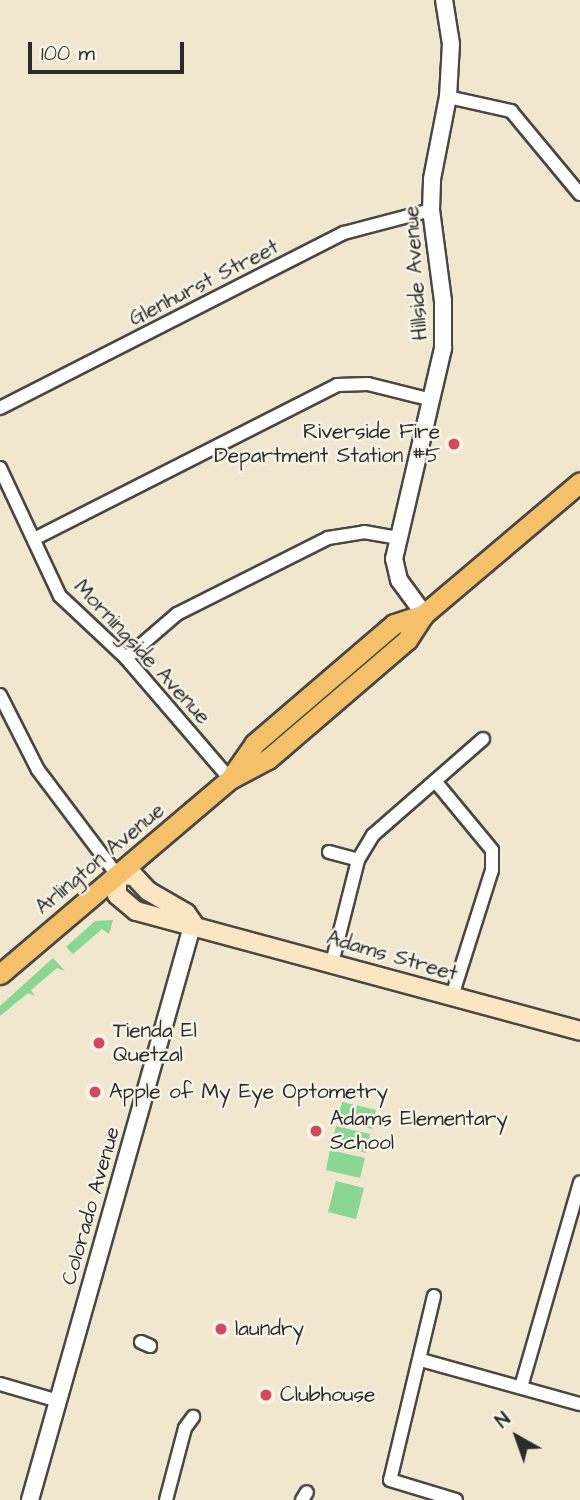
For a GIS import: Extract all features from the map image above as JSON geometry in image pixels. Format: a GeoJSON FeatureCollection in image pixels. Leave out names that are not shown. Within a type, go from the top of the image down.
{"type":"FeatureCollection","features":[{"type":"Feature","properties":{"kind":"main road","name":"Arlington Avenue"},"geometry":{"type":"LineString","coordinates":[[0,974],[230,779],[254,744],[394,624],[424,614],[580,482]]}},
{"type":"Feature","properties":{"kind":"main road","name":"Adams Street"},"geometry":{"type":"LineString","coordinates":[[193,923],[186,913],[148,891],[134,876],[117,874],[117,895],[136,911],[168,921],[193,923],[580,1031]]}},
{"type":"Feature","properties":{"kind":"street","name":"Hillside Avenue"},"geometry":{"type":"LineString","coordinates":[[424,614],[395,570],[397,538],[432,400],[444,324],[432,210],[432,179],[448,97],[451,44],[444,0]]}},
{"type":"Feature","properties":{"kind":"street"},"geometry":{"type":"LineString","coordinates":[[448,97],[511,111],[580,194]]}},
{"type":"Feature","properties":{"kind":"street","name":"Glenhurst Street"},"geometry":{"type":"LineString","coordinates":[[0,408],[344,233],[432,210]]}},
{"type":"Feature","properties":{"kind":"street"},"geometry":{"type":"LineString","coordinates":[[34,539],[337,385],[368,384],[432,400]]}},
{"type":"Feature","properties":{"kind":"street","name":"Morningside Avenue"},"geometry":{"type":"LineString","coordinates":[[0,468],[60,596],[126,658],[230,779]]}},
{"type":"Feature","properties":{"kind":"street"},"geometry":{"type":"LineString","coordinates":[[126,658],[177,614],[327,538],[364,532],[397,538]]}},
{"type":"Feature","properties":{"kind":"street"},"geometry":{"type":"LineString","coordinates":[[0,695],[38,770],[117,874]]}},
{"type":"Feature","properties":{"kind":"street"},"geometry":{"type":"LineString","coordinates":[[332,963],[358,860],[373,835],[483,738]]}},
{"type":"Feature","properties":{"kind":"street"},"geometry":{"type":"LineString","coordinates":[[435,781],[492,850],[492,870],[452,996]]}},
{"type":"Feature","properties":{"kind":"street"},"geometry":{"type":"LineString","coordinates":[[329,852],[358,860]]}},
{"type":"Feature","properties":{"kind":"street","name":"Colorado Avenue"},"geometry":{"type":"LineString","coordinates":[[30,1500],[193,923]]}},
{"type":"Feature","properties":{"kind":"street"},"geometry":{"type":"LineString","coordinates":[[521,1387],[580,1182]]}},
{"type":"Feature","properties":{"kind":"street"},"geometry":{"type":"LineString","coordinates":[[434,1296],[421,1360],[390,1480],[456,1500]]}},
{"type":"Feature","properties":{"kind":"street"},"geometry":{"type":"LineString","coordinates":[[421,1360],[580,1404]]}},
{"type":"Feature","properties":{"kind":"street"},"geometry":{"type":"LineString","coordinates":[[0,1384],[58,1401]]}},
{"type":"Feature","properties":{"kind":"street"},"geometry":{"type":"LineString","coordinates":[[166,1500],[185,1428],[193,1417]]}},
{"type":"Feature","properties":{"kind":"green space"},"geometry":{"type":"Polygon","coordinates":[[[113,920],[109,934],[102,929],[73,954],[66,947],[95,921],[113,920]]]}},
{"type":"Feature","properties":{"kind":"green space"},"geometry":{"type":"Polygon","coordinates":[[[53,958],[65,971],[57,968],[31,990],[35,996],[28,993],[0,1016],[0,1006],[53,958]]]}},
{"type":"Feature","properties":{"kind":"green space"},"geometry":{"type":"Polygon","coordinates":[[[342,1102],[376,1110],[372,1129],[337,1121],[342,1102]]]}},
{"type":"Feature","properties":{"kind":"green space"},"geometry":{"type":"Polygon","coordinates":[[[336,1126],[370,1134],[366,1153],[331,1145],[336,1126]]]}},
{"type":"Feature","properties":{"kind":"green space"},"geometry":{"type":"Polygon","coordinates":[[[330,1150],[365,1158],[360,1178],[326,1170],[330,1150]]]}},
{"type":"Feature","properties":{"kind":"green space"},"geometry":{"type":"Polygon","coordinates":[[[336,1181],[364,1188],[356,1219],[328,1212],[336,1181]]]}},
{"type":"Feature","properties":{"kind":"place","name":"Riverside Fire Department Station #5"},"geometry":{"type":"Point","coordinates":[454,444]}},
{"type":"Feature","properties":{"kind":"place","name":"Tienda El Quetzal"},"geometry":{"type":"Point","coordinates":[99,1043]}},
{"type":"Feature","properties":{"kind":"place","name":"Apple of My Eye Optometry"},"geometry":{"type":"Point","coordinates":[95,1092]}},
{"type":"Feature","properties":{"kind":"place","name":"Adams Elementary School"},"geometry":{"type":"Point","coordinates":[316,1131]}},
{"type":"Feature","properties":{"kind":"place","name":"laundry"},"geometry":{"type":"Point","coordinates":[221,1329]}},
{"type":"Feature","properties":{"kind":"place","name":"Clubhouse"},"geometry":{"type":"Point","coordinates":[266,1395]}}]}
